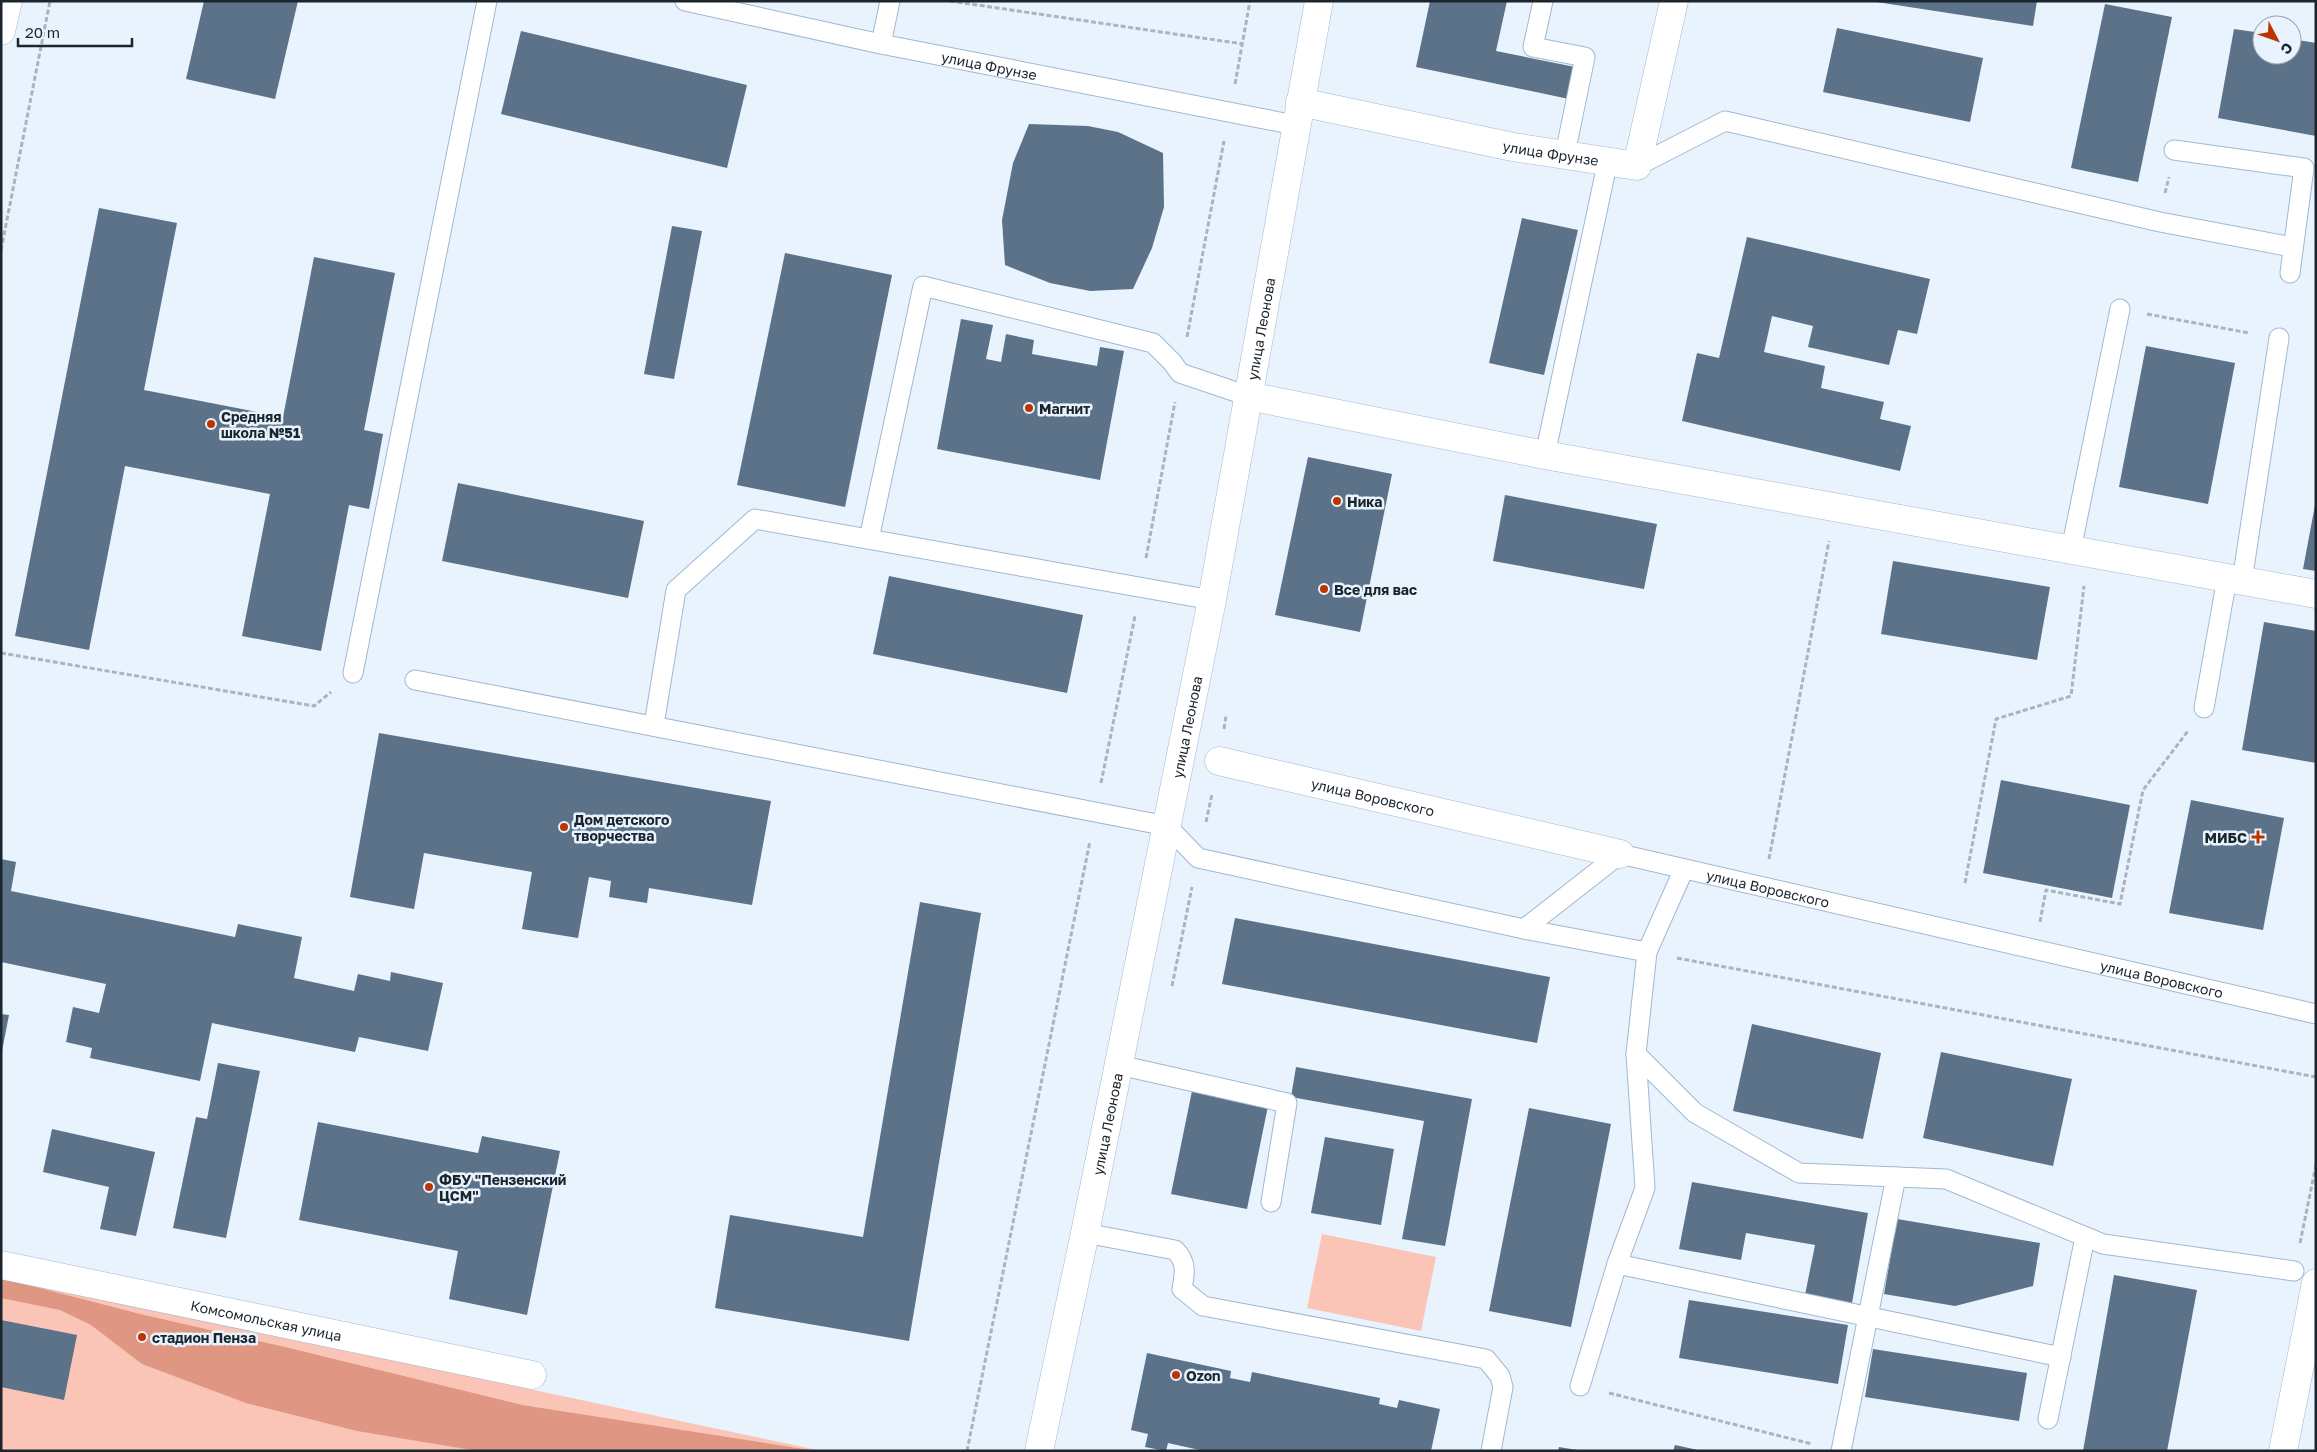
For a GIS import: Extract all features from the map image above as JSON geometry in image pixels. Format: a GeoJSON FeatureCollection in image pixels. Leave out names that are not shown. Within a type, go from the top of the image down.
{"type":"FeatureCollection","features":[{"type":"Feature","properties":{"kind":"street"},"geometry":{"type":"LineString","coordinates":[[1,31],[8,1]]}},
{"type":"Feature","properties":{"kind":"street","name":"улица Леонова"},"geometry":{"type":"LineString","coordinates":[[1039,1451],[1085,1233],[1212,600],[1318,1]]}},
{"type":"Feature","properties":{"kind":"street"},"geometry":{"type":"LineString","coordinates":[[1638,166],[1674,1]]}},
{"type":"Feature","properties":{"kind":"street","name":"улица Фрунзе"},"geometry":{"type":"LineString","coordinates":[[1297,114],[1638,166]]}},
{"type":"Feature","properties":{"kind":"street"},"geometry":{"type":"LineString","coordinates":[[1248,396],[1545,455],[2316,594]]}},
{"type":"Feature","properties":{"kind":"street","name":"улица Воровского"},"geometry":{"type":"LineString","coordinates":[[1219,761],[1620,854]]}},
{"type":"Feature","properties":{"kind":"street","name":"Комсомольская улица"},"geometry":{"type":"LineString","coordinates":[[1,1265],[532,1375]]}},
{"type":"Feature","properties":{"kind":"street"},"geometry":{"type":"LineString","coordinates":[[2283,1451],[2305,1277]]}},
{"type":"Feature","properties":{"kind":"lane"},"geometry":{"type":"LineString","coordinates":[[353,673],[486,1]]}},
{"type":"Feature","properties":{"kind":"lane","name":"улица Фрунзе"},"geometry":{"type":"LineString","coordinates":[[685,1],[881,44],[1229,112],[1297,114]]}},
{"type":"Feature","properties":{"kind":"lane"},"geometry":{"type":"LineString","coordinates":[[881,44],[890,1]]}},
{"type":"Feature","properties":{"kind":"lane"},"geometry":{"type":"LineString","coordinates":[[1543,1],[1533,47],[1586,57],[1565,154]]}},
{"type":"Feature","properties":{"kind":"lane"},"geometry":{"type":"LineString","coordinates":[[1638,166],[1725,121],[2160,222],[2292,248]]}},
{"type":"Feature","properties":{"kind":"lane"},"geometry":{"type":"LineString","coordinates":[[2174,150],[2304,168],[2290,274]]}},
{"type":"Feature","properties":{"kind":"lane"},"geometry":{"type":"LineString","coordinates":[[1545,455],[1608,160]]}},
{"type":"Feature","properties":{"kind":"lane"},"geometry":{"type":"LineString","coordinates":[[868,539],[923,286],[1153,343],[1168,357],[1180,373],[1248,396]]}},
{"type":"Feature","properties":{"kind":"lane"},"geometry":{"type":"LineString","coordinates":[[2080,552],[2120,309]]}},
{"type":"Feature","properties":{"kind":"lane"},"geometry":{"type":"LineString","coordinates":[[2204,708],[2234,579],[2279,338]]}},
{"type":"Feature","properties":{"kind":"lane"},"geometry":{"type":"LineString","coordinates":[[654,725],[676,590],[756,519],[1212,600]]}},
{"type":"Feature","properties":{"kind":"lane"},"geometry":{"type":"LineString","coordinates":[[415,680],[1167,826],[1198,858],[1524,929],[1647,952]]}},
{"type":"Feature","properties":{"kind":"lane"},"geometry":{"type":"LineString","coordinates":[[1524,929],[1620,854]]}},
{"type":"Feature","properties":{"kind":"lane","name":"улица Воровского"},"geometry":{"type":"LineString","coordinates":[[1620,854],[2316,1014]]}},
{"type":"Feature","properties":{"kind":"lane"},"geometry":{"type":"LineString","coordinates":[[1580,1386],[1617,1264],[1645,1188],[1636,1054],[1647,952],[1684,869]]}},
{"type":"Feature","properties":{"kind":"lane"},"geometry":{"type":"LineString","coordinates":[[1636,1054],[1695,1113],[1800,1173],[1946,1179],[2103,1244],[2305,1277]]}},
{"type":"Feature","properties":{"kind":"lane"},"geometry":{"type":"LineString","coordinates":[[1118,1065],[1287,1102],[1272,1202]]}},
{"type":"Feature","properties":{"kind":"lane"},"geometry":{"type":"LineString","coordinates":[[1841,1451],[1896,1177]]}},
{"type":"Feature","properties":{"kind":"lane"},"geometry":{"type":"LineString","coordinates":[[1085,1233],[1175,1250],[1184,1262],[1186,1270],[1182,1289],[1203,1306],[1486,1359],[1500,1376],[1503,1387],[1491,1451]]}},
{"type":"Feature","properties":{"kind":"lane"},"geometry":{"type":"LineString","coordinates":[[2048,1418],[2086,1237]]}},
{"type":"Feature","properties":{"kind":"lane"},"geometry":{"type":"LineString","coordinates":[[1617,1264],[2060,1356]]}},
{"type":"Feature","properties":{"kind":"path"},"geometry":{"type":"LineString","coordinates":[[1,250],[50,1]]}},
{"type":"Feature","properties":{"kind":"path"},"geometry":{"type":"LineString","coordinates":[[950,1],[1243,44]]}},
{"type":"Feature","properties":{"kind":"path"},"geometry":{"type":"LineString","coordinates":[[967,1451],[1141,587],[1250,1]]}},
{"type":"Feature","properties":{"kind":"path"},"geometry":{"type":"LineString","coordinates":[[2160,222],[2174,150]]}},
{"type":"Feature","properties":{"kind":"path"},"geometry":{"type":"LineString","coordinates":[[2120,309],[2279,338]]}},
{"type":"Feature","properties":{"kind":"path"},"geometry":{"type":"LineString","coordinates":[[1764,887],[1835,507]]}},
{"type":"Feature","properties":{"kind":"path"},"geometry":{"type":"LineString","coordinates":[[1965,883],[1996,719],[2070,696],[2080,552]]}},
{"type":"Feature","properties":{"kind":"path"},"geometry":{"type":"LineString","coordinates":[[1,653],[314,706],[353,673]]}},
{"type":"Feature","properties":{"kind":"path"},"geometry":{"type":"LineString","coordinates":[[2034,950],[2046,890],[2120,904],[2143,790],[2204,708]]}},
{"type":"Feature","properties":{"kind":"path"},"geometry":{"type":"LineString","coordinates":[[1647,952],[2316,1077]]}},
{"type":"Feature","properties":{"kind":"path"},"geometry":{"type":"LineString","coordinates":[[1580,1386],[1820,1446]]}},
{"type":"Feature","properties":{"kind":"shaded area"},"geometry":{"type":"Polygon","coordinates":[[[1322,1234],[1436,1257],[1421,1331],[1307,1308],[1322,1234]]]}},
{"type":"Feature","properties":{"kind":"shaded area","name":"стадион Пенза"},"geometry":{"type":"Polygon","coordinates":[[[1,1277],[822,1451],[1,1451],[1,1277]]]}},
{"type":"Feature","properties":{"kind":"shaded area"},"geometry":{"type":"Polygon","coordinates":[[[1,1278],[140,1314],[522,1405],[816,1451],[478,1451],[357,1431],[246,1403],[142,1364],[91,1325],[60,1310],[1,1298],[1,1278]]]}},
{"type":"Feature","properties":{"kind":"building"},"geometry":{"type":"Polygon","coordinates":[[[204,1],[298,1],[275,99],[186,79],[204,1]]]}},
{"type":"Feature","properties":{"kind":"building"},"geometry":{"type":"Polygon","coordinates":[[[1430,1],[1507,1],[1496,51],[1575,67],[1569,99],[1416,67],[1430,1]]]}},
{"type":"Feature","properties":{"kind":"building"},"geometry":{"type":"Polygon","coordinates":[[[1870,1],[2037,1],[2033,26],[1870,1]]]}},
{"type":"Feature","properties":{"kind":"building"},"geometry":{"type":"Polygon","coordinates":[[[2105,4],[2172,17],[2138,182],[2071,168],[2105,4]]]}},
{"type":"Feature","properties":{"kind":"building"},"geometry":{"type":"Polygon","coordinates":[[[1837,28],[1983,58],[1970,122],[1823,92],[1837,28]]]}},
{"type":"Feature","properties":{"kind":"building"},"geometry":{"type":"Polygon","coordinates":[[[2234,29],[2252,32],[2252,65],[2302,65],[2302,41],[2316,43],[2316,136],[2218,118],[2234,29]]]}},
{"type":"Feature","properties":{"kind":"building"},"geometry":{"type":"Polygon","coordinates":[[[521,31],[747,85],[727,168],[501,114],[521,31]]]}},
{"type":"Feature","properties":{"kind":"building"},"geometry":{"type":"Polygon","coordinates":[[[1029,124],[1088,126],[1118,132],[1163,153],[1164,207],[1152,248],[1133,289],[1090,291],[1050,283],[1005,265],[1002,220],[1013,163],[1029,124]]]}},
{"type":"Feature","properties":{"kind":"building","name":"Средняя школа №51"},"geometry":{"type":"Polygon","coordinates":[[[99,208],[177,223],[144,390],[283,417],[314,257],[395,273],[364,430],[383,434],[369,509],[349,505],[321,651],[242,636],[270,494],[125,466],[89,650],[15,636],[99,208]]]}},
{"type":"Feature","properties":{"kind":"building"},"geometry":{"type":"Polygon","coordinates":[[[1522,218],[1578,230],[1544,375],[1489,363],[1522,218]]]}},
{"type":"Feature","properties":{"kind":"building"},"geometry":{"type":"Polygon","coordinates":[[[672,226],[702,231],[674,379],[644,374],[672,226]]]}},
{"type":"Feature","properties":{"kind":"building"},"geometry":{"type":"Polygon","coordinates":[[[1747,237],[1930,279],[1917,334],[1898,330],[1889,365],[1808,347],[1813,326],[1772,316],[1764,352],[1825,366],[1821,388],[1884,402],[1880,419],[1911,426],[1900,471],[1682,421],[1697,353],[1719,358],[1747,237]]]}},
{"type":"Feature","properties":{"kind":"building"},"geometry":{"type":"Polygon","coordinates":[[[785,253],[892,275],[845,507],[737,485],[785,253]]]}},
{"type":"Feature","properties":{"kind":"building","name":"Магнит"},"geometry":{"type":"Polygon","coordinates":[[[961,319],[993,325],[986,359],[1001,362],[1006,334],[1034,340],[1032,354],[1097,366],[1100,347],[1124,351],[1100,480],[937,449],[961,319]]]}},
{"type":"Feature","properties":{"kind":"building"},"geometry":{"type":"Polygon","coordinates":[[[2146,346],[2235,363],[2208,504],[2119,487],[2146,346]]]}},
{"type":"Feature","properties":{"kind":"building"},"geometry":{"type":"Polygon","coordinates":[[[1308,457],[1392,474],[1360,632],[1275,615],[1308,457]]]}},
{"type":"Feature","properties":{"kind":"building"},"geometry":{"type":"Polygon","coordinates":[[[458,483],[644,521],[628,598],[442,561],[458,483]]]}},
{"type":"Feature","properties":{"kind":"building"},"geometry":{"type":"Polygon","coordinates":[[[1505,495],[1657,524],[1644,589],[1493,561],[1505,495]]]}},
{"type":"Feature","properties":{"kind":"building"},"geometry":{"type":"Polygon","coordinates":[[[2316,505],[2316,571],[2303,569],[2316,505]]]}},
{"type":"Feature","properties":{"kind":"building"},"geometry":{"type":"Polygon","coordinates":[[[1893,561],[2050,587],[2037,660],[1881,634],[1893,561]]]}},
{"type":"Feature","properties":{"kind":"building"},"geometry":{"type":"Polygon","coordinates":[[[889,576],[1083,615],[1067,693],[873,654],[889,576]]]}},
{"type":"Feature","properties":{"kind":"building"},"geometry":{"type":"Polygon","coordinates":[[[2264,622],[2316,631],[2316,763],[2242,750],[2264,622]]]}},
{"type":"Feature","properties":{"kind":"building","name":"Дом детского творчества"},"geometry":{"type":"Polygon","coordinates":[[[379,733],[771,801],[752,905],[649,888],[647,903],[609,897],[611,881],[589,877],[578,938],[522,929],[532,872],[424,853],[414,909],[350,897],[379,733]]]}},
{"type":"Feature","properties":{"kind":"building"},"geometry":{"type":"Polygon","coordinates":[[[2001,780],[2130,805],[2112,898],[1983,873],[2001,780]]]}},
{"type":"Feature","properties":{"kind":"building"},"geometry":{"type":"Polygon","coordinates":[[[2191,800],[2284,818],[2263,930],[2169,913],[2191,800]]]}},
{"type":"Feature","properties":{"kind":"building"},"geometry":{"type":"Polygon","coordinates":[[[1,859],[16,862],[11,891],[235,937],[238,924],[302,937],[294,978],[354,991],[358,974],[390,981],[391,972],[443,983],[428,1051],[359,1037],[355,1052],[212,1023],[200,1081],[90,1058],[92,1048],[66,1042],[73,1007],[99,1013],[106,984],[1,962],[1,859]]]}},
{"type":"Feature","properties":{"kind":"building"},"geometry":{"type":"Polygon","coordinates":[[[920,902],[981,913],[909,1341],[715,1308],[730,1215],[863,1237],[920,902]]]}},
{"type":"Feature","properties":{"kind":"building"},"geometry":{"type":"Polygon","coordinates":[[[1235,918],[1550,977],[1537,1043],[1222,984],[1235,918]]]}},
{"type":"Feature","properties":{"kind":"building"},"geometry":{"type":"Polygon","coordinates":[[[1,1014],[9,1015],[2,1051],[1,1051],[1,1014]]]}},
{"type":"Feature","properties":{"kind":"building"},"geometry":{"type":"Polygon","coordinates":[[[1752,1024],[1881,1053],[1863,1139],[1733,1111],[1752,1024]]]}},
{"type":"Feature","properties":{"kind":"building"},"geometry":{"type":"Polygon","coordinates":[[[1941,1052],[2072,1079],[2053,1166],[1923,1138],[1941,1052]]]}},
{"type":"Feature","properties":{"kind":"building"},"geometry":{"type":"Polygon","coordinates":[[[218,1063],[260,1071],[226,1238],[173,1228],[196,1117],[207,1119],[218,1063]]]}},
{"type":"Feature","properties":{"kind":"building"},"geometry":{"type":"Polygon","coordinates":[[[1296,1067],[1472,1099],[1445,1246],[1402,1239],[1424,1121],[1291,1097],[1296,1067]]]}},
{"type":"Feature","properties":{"kind":"building"},"geometry":{"type":"Polygon","coordinates":[[[1193,1086],[1269,1101],[1247,1209],[1171,1194],[1193,1086]]]}},
{"type":"Feature","properties":{"kind":"building"},"geometry":{"type":"Polygon","coordinates":[[[1529,1108],[1611,1124],[1571,1327],[1489,1311],[1529,1108]]]}},
{"type":"Feature","properties":{"kind":"building","name":"ФБУ \"Пензенский ЦСМ\""},"geometry":{"type":"Polygon","coordinates":[[[318,1122],[478,1153],[482,1136],[560,1151],[527,1315],[449,1299],[458,1251],[299,1220],[318,1122]]]}},
{"type":"Feature","properties":{"kind":"building"},"geometry":{"type":"Polygon","coordinates":[[[52,1129],[155,1152],[136,1236],[100,1229],[109,1187],[43,1172],[52,1129]]]}},
{"type":"Feature","properties":{"kind":"building"},"geometry":{"type":"Polygon","coordinates":[[[1325,1137],[1394,1149],[1381,1225],[1311,1213],[1325,1137]]]}},
{"type":"Feature","properties":{"kind":"building"},"geometry":{"type":"Polygon","coordinates":[[[1692,1182],[1868,1213],[1852,1303],[1805,1295],[1815,1245],[1746,1233],[1741,1260],[1679,1249],[1692,1182]]]}},
{"type":"Feature","properties":{"kind":"building"},"geometry":{"type":"Polygon","coordinates":[[[1897,1219],[2040,1243],[2033,1286],[1955,1306],[1884,1294],[1897,1219]]]}},
{"type":"Feature","properties":{"kind":"building"},"geometry":{"type":"Polygon","coordinates":[[[2114,1275],[2197,1290],[2167,1451],[2083,1451],[2114,1275]]]}},
{"type":"Feature","properties":{"kind":"building"},"geometry":{"type":"Polygon","coordinates":[[[1689,1300],[1848,1325],[1838,1384],[1679,1358],[1689,1300]]]}},
{"type":"Feature","properties":{"kind":"building"},"geometry":{"type":"Polygon","coordinates":[[[1,1320],[77,1335],[64,1400],[1,1387],[1,1320]]]}},
{"type":"Feature","properties":{"kind":"building"},"geometry":{"type":"Polygon","coordinates":[[[1873,1349],[2027,1373],[2019,1421],[1865,1397],[1873,1349]]]}},
{"type":"Feature","properties":{"kind":"building"},"geometry":{"type":"Polygon","coordinates":[[[1147,1353],[1231,1371],[1230,1378],[1250,1382],[1252,1372],[1380,1398],[1379,1404],[1397,1408],[1399,1400],[1440,1409],[1431,1451],[1204,1451],[1168,1443],[1166,1451],[1145,1447],[1148,1434],[1131,1430],[1147,1353]]]}},
{"type":"Feature","properties":{"kind":"building"},"geometry":{"type":"Polygon","coordinates":[[[1675,1445],[1698,1450],[1698,1451],[1673,1451],[1675,1445]]]}},
{"type":"Feature","properties":{"kind":"building"},"geometry":{"type":"Polygon","coordinates":[[[1559,1447],[1577,1450],[1577,1451],[1558,1451],[1559,1447]]]}},
{"type":"Feature","properties":{"kind":"place","name":"Магнит"},"geometry":{"type":"Point","coordinates":[1029,408]}},
{"type":"Feature","properties":{"kind":"place","name":"Средняя школа №51"},"geometry":{"type":"Point","coordinates":[211,424]}},
{"type":"Feature","properties":{"kind":"place","name":"Ника"},"geometry":{"type":"Point","coordinates":[1337,501]}},
{"type":"Feature","properties":{"kind":"place","name":"Все для вас"},"geometry":{"type":"Point","coordinates":[1324,589]}},
{"type":"Feature","properties":{"kind":"place","name":"Дом детского творчества"},"geometry":{"type":"Point","coordinates":[564,827]}},
{"type":"Feature","properties":{"kind":"place","name":"МИБС"},"geometry":{"type":"Point","coordinates":[2258,837]}},
{"type":"Feature","properties":{"kind":"place","name":"ФБУ \"Пензенский ЦСМ\""},"geometry":{"type":"Point","coordinates":[429,1187]}},
{"type":"Feature","properties":{"kind":"place","name":"стадион Пенза"},"geometry":{"type":"Point","coordinates":[142,1337]}},
{"type":"Feature","properties":{"kind":"place","name":"Ozon"},"geometry":{"type":"Point","coordinates":[1176,1375]}}]}
